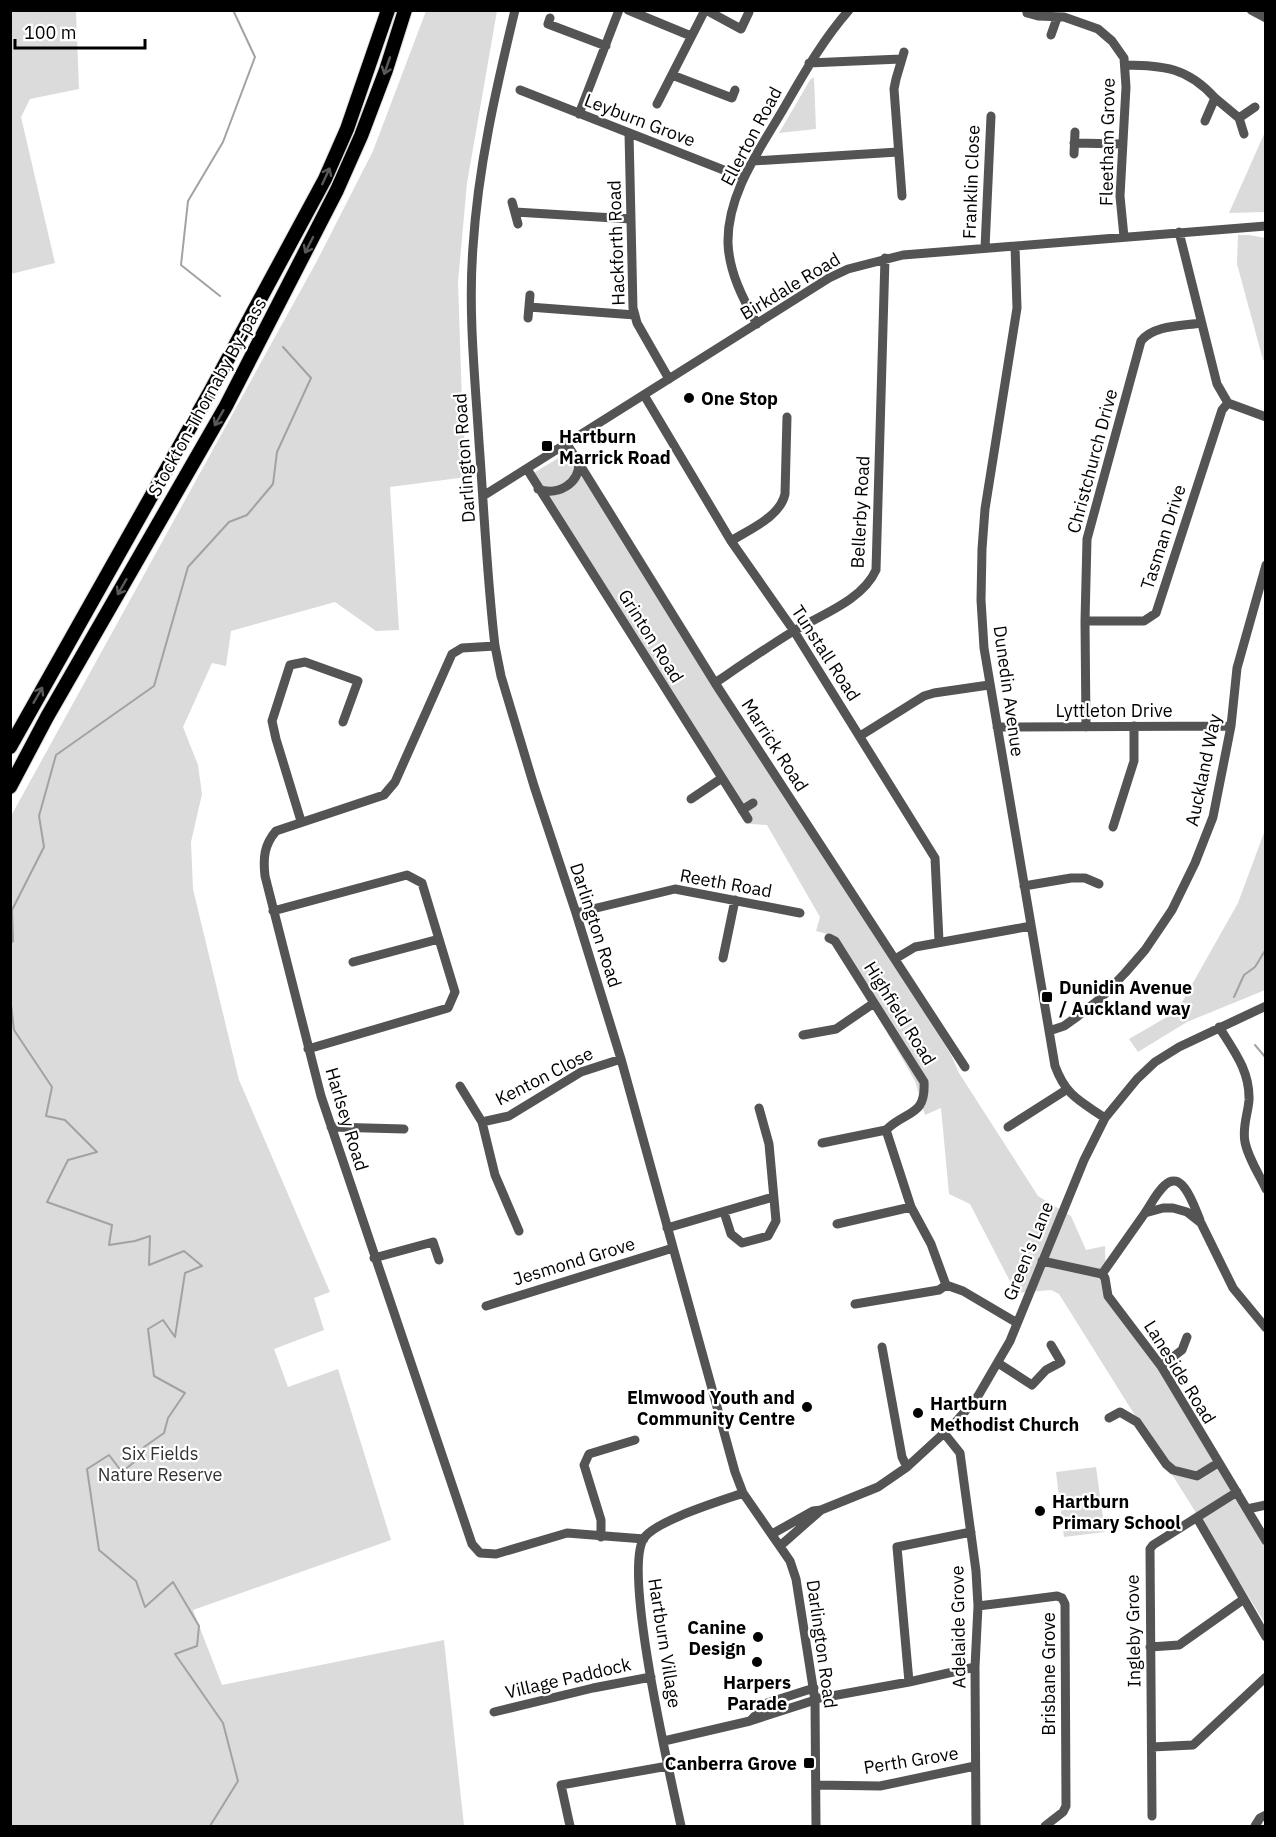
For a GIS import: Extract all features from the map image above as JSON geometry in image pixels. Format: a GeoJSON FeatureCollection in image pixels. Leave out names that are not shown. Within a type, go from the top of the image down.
{"type":"FeatureCollection","features":[{"type":"Feature","properties":{"kind":"highway","name":"Stockton-Thornaby By-pass"},"geometry":{"type":"LineString","coordinates":[[10,747],[210,392],[325,179],[363,87],[388,10]]}},
{"type":"Feature","properties":{"kind":"highway","name":"Stockton-Thornaby By-pass"},"geometry":{"type":"LineString","coordinates":[[10,787],[47,717],[226,406],[337,190],[369,114],[405,11]]}},
{"type":"Feature","properties":{"kind":"street","name":"Darlington Road"},"geometry":{"type":"LineString","coordinates":[[515,10],[489,121],[472,247],[471,318],[495,646],[501,676],[534,786],[621,1059],[735,1472],[743,1492],[794,1569],[814,1688],[816,1827]]}},
{"type":"Feature","properties":{"kind":"street"},"geometry":{"type":"LineString","coordinates":[[579,114],[619,10]]}},
{"type":"Feature","properties":{"kind":"street"},"geometry":{"type":"LineString","coordinates":[[628,10],[692,36]]}},
{"type":"Feature","properties":{"kind":"street"},"geometry":{"type":"LineString","coordinates":[[657,104],[705,10],[741,29],[749,12]]}},
{"type":"Feature","properties":{"kind":"street","name":"Ellerton Road"},"geometry":{"type":"LineString","coordinates":[[757,324],[736,283],[729,255],[729,225],[734,204],[753,161],[809,63],[820,45],[849,10]]}},
{"type":"Feature","properties":{"kind":"street"},"geometry":{"type":"LineString","coordinates":[[1251,10],[1266,18]]}},
{"type":"Feature","properties":{"kind":"street"},"geometry":{"type":"LineString","coordinates":[[1018,20],[1027,12]]}},
{"type":"Feature","properties":{"kind":"street","name":"Fleetham Grove"},"geometry":{"type":"LineString","coordinates":[[1027,12],[1057,18],[1064,17],[1098,29],[1119,50],[1125,65],[1126,87],[1120,196],[1124,237]]}},
{"type":"Feature","properties":{"kind":"street"},"geometry":{"type":"LineString","coordinates":[[550,18],[548,24],[606,46]]}},
{"type":"Feature","properties":{"kind":"street"},"geometry":{"type":"LineString","coordinates":[[1051,35],[1057,18]]}},
{"type":"Feature","properties":{"kind":"street"},"geometry":{"type":"LineString","coordinates":[[809,63],[903,56],[894,89],[902,196]]}},
{"type":"Feature","properties":{"kind":"street"},"geometry":{"type":"LineString","coordinates":[[1125,65],[1155,66],[1190,75],[1203,84],[1215,98],[1239,118],[1244,134]]}},
{"type":"Feature","properties":{"kind":"street"},"geometry":{"type":"LineString","coordinates":[[672,75],[732,98],[735,90]]}},
{"type":"Feature","properties":{"kind":"street","name":"Leyburn Grove"},"geometry":{"type":"LineString","coordinates":[[522,95],[579,114],[744,178]]}},
{"type":"Feature","properties":{"kind":"street"},"geometry":{"type":"LineString","coordinates":[[1205,121],[1215,98]]}},
{"type":"Feature","properties":{"kind":"street"},"geometry":{"type":"LineString","coordinates":[[1239,118],[1255,107]]}},
{"type":"Feature","properties":{"kind":"street","name":"Franklin Close"},"geometry":{"type":"LineString","coordinates":[[985,248],[991,116]]}},
{"type":"Feature","properties":{"kind":"street"},"geometry":{"type":"LineString","coordinates":[[1074,132],[1074,154]]}},
{"type":"Feature","properties":{"kind":"street","name":"Hackforth Road"},"geometry":{"type":"LineString","coordinates":[[629,133],[632,299],[637,324],[669,379]]}},
{"type":"Feature","properties":{"kind":"street"},"geometry":{"type":"LineString","coordinates":[[1074,143],[1123,144]]}},
{"type":"Feature","properties":{"kind":"street"},"geometry":{"type":"LineString","coordinates":[[753,161],[898,152]]}},
{"type":"Feature","properties":{"kind":"street"},"geometry":{"type":"LineString","coordinates":[[512,201],[518,224]]}},
{"type":"Feature","properties":{"kind":"street"},"geometry":{"type":"LineString","coordinates":[[515,212],[631,219]]}},
{"type":"Feature","properties":{"kind":"street","name":"Birkdale Road"},"geometry":{"type":"LineString","coordinates":[[483,496],[829,278],[848,269],[903,255],[1266,226]]}},
{"type":"Feature","properties":{"kind":"street"},"geometry":{"type":"LineString","coordinates":[[1179,232],[1217,384],[1228,403],[1266,417]]}},
{"type":"Feature","properties":{"kind":"street","name":"Dunedin Avenue"},"geometry":{"type":"LineString","coordinates":[[1016,246],[1017,308],[985,510],[981,600],[984,648],[1055,1066],[1066,1090],[1081,1104],[1105,1118]]}},
{"type":"Feature","properties":{"kind":"street","name":"Bellerby Road"},"geometry":{"type":"LineString","coordinates":[[715,683],[794,631],[826,615],[864,588],[872,580],[876,570],[885,258]]}},
{"type":"Feature","properties":{"kind":"street"},"geometry":{"type":"LineString","coordinates":[[528,318],[530,295]]}},
{"type":"Feature","properties":{"kind":"street"},"geometry":{"type":"LineString","coordinates":[[529,307],[635,315]]}},
{"type":"Feature","properties":{"kind":"street","name":"Christchurch Drive"},"geometry":{"type":"LineString","coordinates":[[1086,727],[1087,539],[1142,341],[1145,336],[1156,331],[1201,323]]}},
{"type":"Feature","properties":{"kind":"street","name":"Tunstall Road"},"geometry":{"type":"LineString","coordinates":[[644,395],[731,541],[794,631],[935,858],[939,941]]}},
{"type":"Feature","properties":{"kind":"street","name":"Tasman Drive"},"geometry":{"type":"LineString","coordinates":[[1085,621],[1144,621],[1156,613],[1222,410],[1228,403]]}},
{"type":"Feature","properties":{"kind":"street"},"geometry":{"type":"LineString","coordinates":[[731,541],[776,512],[783,503],[787,417]]}},
{"type":"Feature","properties":{"kind":"street","name":"Marrick Road"},"geometry":{"type":"LineString","coordinates":[[567,444],[715,683],[961,1064]]}},
{"type":"Feature","properties":{"kind":"street"},"geometry":{"type":"LineString","coordinates":[[538,489],[548,493],[556,492],[575,478],[579,471],[579,463]]}},
{"type":"Feature","properties":{"kind":"street","name":"Grinton Road"},"geometry":{"type":"LineString","coordinates":[[527,469],[748,819]]}},
{"type":"Feature","properties":{"kind":"street","name":"Auckland Way"},"geometry":{"type":"LineString","coordinates":[[1049,1031],[1064,1026],[1101,998],[1145,950],[1172,910],[1195,864],[1213,818],[1231,726],[1237,668],[1266,565]]}},
{"type":"Feature","properties":{"kind":"street","name":"Harlsey Road"},"geometry":{"type":"LineString","coordinates":[[495,646],[462,648],[452,654],[395,782],[384,795],[276,831],[267,841],[263,858],[273,911],[331,1127],[472,1544],[480,1552],[496,1554],[567,1533],[644,1539]]}},
{"type":"Feature","properties":{"kind":"street"},"geometry":{"type":"LineString","coordinates":[[301,821],[272,721],[290,666],[306,662],[358,681],[343,722]]}},
{"type":"Feature","properties":{"kind":"street"},"geometry":{"type":"LineString","coordinates":[[860,736],[924,696],[989,685]]}},
{"type":"Feature","properties":{"kind":"street"},"geometry":{"type":"LineString","coordinates":[[1113,827],[1134,761],[1134,726]]}},
{"type":"Feature","properties":{"kind":"street","name":"Lyttleton Drive"},"geometry":{"type":"LineString","coordinates":[[997,728],[1231,726]]}},
{"type":"Feature","properties":{"kind":"street"},"geometry":{"type":"LineString","coordinates":[[691,799],[722,778]]}},
{"type":"Feature","properties":{"kind":"street"},"geometry":{"type":"LineString","coordinates":[[742,810],[753,803]]}},
{"type":"Feature","properties":{"kind":"street"},"geometry":{"type":"LineString","coordinates":[[273,911],[407,875],[422,883],[455,992],[448,1008],[309,1049]]}},
{"type":"Feature","properties":{"kind":"street"},"geometry":{"type":"LineString","coordinates":[[1024,886],[1071,878],[1084,878],[1099,884]]}},
{"type":"Feature","properties":{"kind":"street","name":"Reeth Road"},"geometry":{"type":"LineString","coordinates":[[576,913],[675,889],[800,913]]}},
{"type":"Feature","properties":{"kind":"street"},"geometry":{"type":"LineString","coordinates":[[723,958],[735,900]]}},
{"type":"Feature","properties":{"kind":"street"},"geometry":{"type":"LineString","coordinates":[[895,959],[915,946],[1031,926]]}},
{"type":"Feature","properties":{"kind":"street","name":"Highfield Road"},"geometry":{"type":"LineString","coordinates":[[829,938],[835,940],[924,1082],[925,1096],[917,1110],[886,1130]]}},
{"type":"Feature","properties":{"kind":"street"},"geometry":{"type":"LineString","coordinates":[[353,962],[439,939]]}},
{"type":"Feature","properties":{"kind":"street"},"geometry":{"type":"LineString","coordinates":[[803,1035],[836,1029],[874,1004]]}},
{"type":"Feature","properties":{"kind":"street","name":"Green's Lane"},"geometry":{"type":"LineString","coordinates":[[772,1533],[813,1511],[821,1510],[882,1484],[907,1467],[944,1433],[978,1396],[1010,1341],[1084,1160],[1105,1118],[1137,1079],[1155,1062],[1179,1047],[1266,1006]]}},
{"type":"Feature","properties":{"kind":"street"},"geometry":{"type":"LineString","coordinates":[[1219,1027],[1242,1062],[1249,1098],[1243,1131],[1245,1145],[1266,1189]]}},
{"type":"Feature","properties":{"kind":"street","name":"Kenton Close"},"geometry":{"type":"LineString","coordinates":[[482,1122],[509,1116],[581,1072],[621,1059]]}},
{"type":"Feature","properties":{"kind":"street","name":"Kenton Close"},"geometry":{"type":"LineString","coordinates":[[460,1086],[482,1122],[495,1175],[519,1231]]}},
{"type":"Feature","properties":{"kind":"street"},"geometry":{"type":"LineString","coordinates":[[1008,1127],[1066,1090]]}},
{"type":"Feature","properties":{"kind":"street"},"geometry":{"type":"LineString","coordinates":[[724,1212],[731,1234],[742,1243],[768,1236],[776,1221],[769,1144],[759,1108]]}},
{"type":"Feature","properties":{"kind":"street"},"geometry":{"type":"LineString","coordinates":[[331,1127],[404,1129]]}},
{"type":"Feature","properties":{"kind":"street"},"geometry":{"type":"LineString","coordinates":[[822,1143],[886,1130],[911,1206],[931,1244],[946,1285]]}},
{"type":"Feature","properties":{"kind":"street"},"geometry":{"type":"LineString","coordinates":[[1042,1261],[1102,1274],[1166,1183],[1180,1182],[1233,1288],[1266,1328]]}},
{"type":"Feature","properties":{"kind":"street"},"geometry":{"type":"LineString","coordinates":[[667,1228],[773,1197]]}},
{"type":"Feature","properties":{"kind":"street"},"geometry":{"type":"LineString","coordinates":[[837,1224],[911,1206]]}},
{"type":"Feature","properties":{"kind":"street"},"geometry":{"type":"LineString","coordinates":[[1145,1213],[1173,1208],[1187,1212],[1201,1223]]}},
{"type":"Feature","properties":{"kind":"street"},"geometry":{"type":"LineString","coordinates":[[374,1258],[433,1242],[439,1260]]}},
{"type":"Feature","properties":{"kind":"street","name":"Jesmond Grove"},"geometry":{"type":"LineString","coordinates":[[486,1306],[673,1248]]}},
{"type":"Feature","properties":{"kind":"street","name":"Laneside Road"},"geometry":{"type":"LineString","coordinates":[[1102,1274],[1105,1278],[1108,1296],[1161,1366],[1266,1541]]}},
{"type":"Feature","properties":{"kind":"street"},"geometry":{"type":"LineString","coordinates":[[855,1305],[939,1290],[946,1285]]}},
{"type":"Feature","properties":{"kind":"street"},"geometry":{"type":"LineString","coordinates":[[946,1285],[963,1291],[1017,1323]]}},
{"type":"Feature","properties":{"kind":"street"},"geometry":{"type":"LineString","coordinates":[[1161,1366],[1182,1350],[1188,1337]]}},
{"type":"Feature","properties":{"kind":"street"},"geometry":{"type":"LineString","coordinates":[[1025,1394],[1046,1370],[1061,1362],[1052,1345]]}},
{"type":"Feature","properties":{"kind":"street"},"geometry":{"type":"LineString","coordinates":[[882,1347],[902,1457],[907,1467]]}},
{"type":"Feature","properties":{"kind":"street"},"geometry":{"type":"LineString","coordinates":[[998,1363],[1032,1385]]}},
{"type":"Feature","properties":{"kind":"street"},"geometry":{"type":"LineString","coordinates":[[1108,1418],[1122,1407],[1137,1422],[1166,1464],[1173,1470],[1197,1476],[1218,1463]]}},
{"type":"Feature","properties":{"kind":"street","name":"Adelaide Grove"},"geometry":{"type":"LineString","coordinates":[[944,1433],[960,1453],[976,1571],[978,1606],[975,1667],[976,1827]]}},
{"type":"Feature","properties":{"kind":"street"},"geometry":{"type":"LineString","coordinates":[[601,1537],[601,1520],[584,1465],[589,1454],[635,1440]]}},
{"type":"Feature","properties":{"kind":"street"},"geometry":{"type":"LineString","coordinates":[[644,1539],[650,1532],[670,1521],[743,1492]]}},
{"type":"Feature","properties":{"kind":"street","name":"Ingleby Grove"},"geometry":{"type":"LineString","coordinates":[[1152,1816],[1150,1549],[1237,1492]]}},
{"type":"Feature","properties":{"kind":"street"},"geometry":{"type":"LineString","coordinates":[[1247,1509],[1266,1505]]}},
{"type":"Feature","properties":{"kind":"street","name":"Green's Lane"},"geometry":{"type":"LineString","coordinates":[[780,1546],[821,1510]]}},
{"type":"Feature","properties":{"kind":"street"},"geometry":{"type":"LineString","coordinates":[[1197,1518],[1266,1637]]}},
{"type":"Feature","properties":{"kind":"street"},"geometry":{"type":"LineString","coordinates":[[909,1682],[897,1547],[971,1532]]}},
{"type":"Feature","properties":{"kind":"street","name":"Hartburn Village"},"geometry":{"type":"LineString","coordinates":[[644,1539],[639,1549],[637,1575],[651,1677],[681,1827]]}},
{"type":"Feature","properties":{"kind":"street","name":"Brisbane Grove"},"geometry":{"type":"LineString","coordinates":[[978,1606],[1057,1596],[1062,1598],[1065,1604],[1066,1806],[1063,1812],[1045,1827]]}},
{"type":"Feature","properties":{"kind":"street"},"geometry":{"type":"LineString","coordinates":[[1150,1647],[1179,1645],[1244,1599]]}},
{"type":"Feature","properties":{"kind":"street"},"geometry":{"type":"LineString","coordinates":[[664,1741],[750,1721],[763,1712],[791,1708],[815,1700],[975,1667]]}},
{"type":"Feature","properties":{"kind":"street","name":"Village Paddock"},"geometry":{"type":"LineString","coordinates":[[494,1712],[593,1688],[651,1677]]}},
{"type":"Feature","properties":{"kind":"street"},"geometry":{"type":"LineString","coordinates":[[1152,1747],[1193,1745],[1266,1677]]}},
{"type":"Feature","properties":{"kind":"street"},"geometry":{"type":"LineString","coordinates":[[763,1712],[767,1703],[814,1688]]}},
{"type":"Feature","properties":{"kind":"street"},"geometry":{"type":"LineString","coordinates":[[788,1696],[791,1708]]}},
{"type":"Feature","properties":{"kind":"street"},"geometry":{"type":"LineString","coordinates":[[570,1827],[561,1785],[668,1766]]}},
{"type":"Feature","properties":{"kind":"street","name":"Perth Grove"},"geometry":{"type":"LineString","coordinates":[[816,1785],[880,1786],[975,1766]]}},
{"type":"Feature","properties":{"kind":"street"},"geometry":{"type":"LineString","coordinates":[[1255,1827],[1260,1818],[1266,1815]]}},
{"type":"Feature","properties":{"kind":"green space"},"geometry":{"type":"Polygon","coordinates":[[[11,10],[76,11],[79,89],[30,99],[21,117],[55,263],[11,274],[11,10]]]}},
{"type":"Feature","properties":{"kind":"green space","name":"Six Fields Nature Reserve"},"geometry":{"type":"Polygon","coordinates":[[[426,11],[497,11],[467,183],[458,282],[467,477],[390,487],[399,630],[376,631],[335,602],[231,631],[226,666],[212,663],[183,727],[198,765],[202,794],[191,842],[193,889],[239,1080],[330,1292],[314,1298],[324,1330],[274,1349],[288,1387],[338,1369],[391,1540],[193,1610],[222,1685],[444,1640],[464,1826],[11,1826],[11,816],[318,259],[373,151],[426,11]]]}},
{"type":"Feature","properties":{"kind":"green space"},"geometry":{"type":"Polygon","coordinates":[[[814,77],[816,129],[779,133],[810,80],[814,77]]]}},
{"type":"Feature","properties":{"kind":"green space"},"geometry":{"type":"Polygon","coordinates":[[[1265,132],[1265,212],[1229,213],[1265,132]]]}},
{"type":"Feature","properties":{"kind":"green space"},"geometry":{"type":"Polygon","coordinates":[[[1238,235],[1265,238],[1265,361],[1237,264],[1238,235]]]}},
{"type":"Feature","properties":{"kind":"green space"},"geometry":{"type":"Polygon","coordinates":[[[575,448],[951,1055],[959,1073],[1038,1196],[1071,1216],[1086,1250],[1105,1246],[1106,1287],[1161,1368],[1265,1547],[1265,1623],[1059,1294],[1051,1290],[1016,1293],[970,1204],[949,1194],[941,1108],[925,1115],[915,1081],[831,935],[816,931],[820,917],[767,825],[750,824],[527,477],[575,448]]]}},
{"type":"Feature","properties":{"kind":"green space"},"geometry":{"type":"Polygon","coordinates":[[[1265,830],[1265,990],[1187,1022],[1138,1052],[1129,1039],[1177,1011],[1238,903],[1265,830]]]}},
{"type":"Feature","properties":{"kind":"green space"},"geometry":{"type":"Polygon","coordinates":[[[1096,1467],[1105,1532],[1064,1537],[1056,1472],[1096,1467]]]}},
{"type":"Feature","properties":{"kind":"waterway"},"geometry":{"type":"LineString","coordinates":[[220,296],[181,265],[188,201],[223,142],[255,57],[233,10]]}},
{"type":"Feature","properties":{"kind":"waterway"},"geometry":{"type":"LineString","coordinates":[[10,944],[13,941],[12,910],[44,847],[39,816],[56,755],[154,686],[188,567],[229,522],[247,515],[273,484],[277,452],[311,378],[283,347]]}},
{"type":"Feature","properties":{"kind":"waterway"},"geometry":{"type":"LineString","coordinates":[[1234,997],[1244,975],[1255,967],[1266,949]]}},
{"type":"Feature","properties":{"kind":"waterway"},"geometry":{"type":"LineString","coordinates":[[10,996],[14,1030],[52,1087],[46,1116],[65,1120],[97,1152],[68,1160],[47,1202],[112,1225],[109,1245],[150,1236],[149,1265],[184,1251],[202,1266],[185,1273],[175,1337],[163,1320],[148,1329],[154,1376],[185,1393],[168,1418],[164,1433],[144,1447],[138,1459],[122,1472],[109,1455],[87,1469],[99,1550],[136,1581],[145,1607],[173,1582],[199,1626],[197,1646],[175,1654],[223,1723],[238,1781],[210,1826]]}},
{"type":"Feature","properties":{"kind":"waterway"},"geometry":{"type":"LineString","coordinates":[[1255,1045],[1266,1058]]}},
{"type":"Feature","properties":{"kind":"place","name":"One Stop"},"geometry":{"type":"Point","coordinates":[689,398]}},
{"type":"Feature","properties":{"kind":"place","name":"Hartburn Marrick Road"},"geometry":{"type":"Point","coordinates":[547,446]}},
{"type":"Feature","properties":{"kind":"place","name":"Dunidin Avenue / Auckland way"},"geometry":{"type":"Point","coordinates":[1047,997]}},
{"type":"Feature","properties":{"kind":"place","name":"Elmwood Youth and Community Centre"},"geometry":{"type":"Point","coordinates":[807,1407]}},
{"type":"Feature","properties":{"kind":"place","name":"Hartburn Methodist Church"},"geometry":{"type":"Point","coordinates":[918,1413]}},
{"type":"Feature","properties":{"kind":"place","name":"Hartburn Primary School"},"geometry":{"type":"Point","coordinates":[1040,1511]}},
{"type":"Feature","properties":{"kind":"place","name":"Canine Design"},"geometry":{"type":"Point","coordinates":[758,1637]}},
{"type":"Feature","properties":{"kind":"place","name":"Harpers Parade"},"geometry":{"type":"Point","coordinates":[757,1662]}},
{"type":"Feature","properties":{"kind":"place","name":"Canberra Grove"},"geometry":{"type":"Point","coordinates":[809,1763]}}]}
